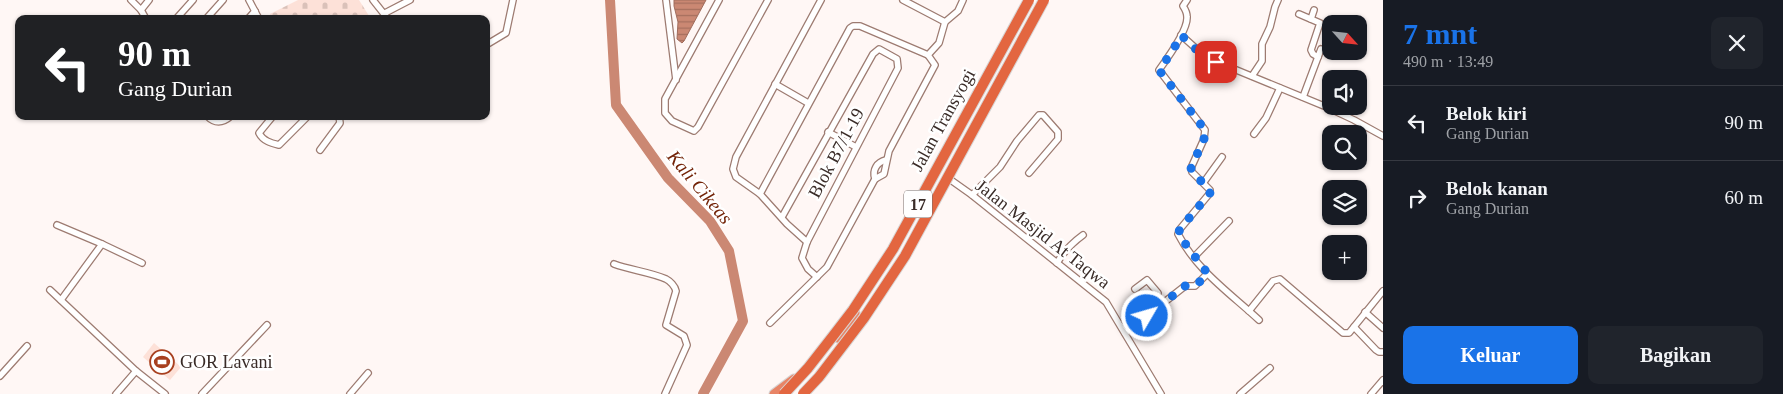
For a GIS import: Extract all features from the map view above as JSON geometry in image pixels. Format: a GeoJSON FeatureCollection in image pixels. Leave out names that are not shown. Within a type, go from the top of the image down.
{"type":"FeatureCollection","features":[{"type":"Feature","properties":{"kind":"highway","name":"Jalan Transyogi"},"geometry":{"type":"LineString","coordinates":[[774,394],[803,371],[837,339],[848,324],[1028,0]]}},
{"type":"Feature","properties":{"kind":"highway","name":"17"},"geometry":{"type":"LineString","coordinates":[[784,394],[833,336],[893,249],[1028,0]]}},
{"type":"Feature","properties":{"kind":"highway","name":"Jalan Transyogi"},"geometry":{"type":"LineString","coordinates":[[796,394],[832,363],[856,335],[905,258],[1045,0]]}},
{"type":"Feature","properties":{"kind":"highway","name":"17"},"geometry":{"type":"LineString","coordinates":[[803,394],[844,345],[905,256],[1045,0]]}},
{"type":"Feature","properties":{"kind":"highway"},"geometry":{"type":"LineString","coordinates":[[983,81],[988,87],[999,87]]}},
{"type":"Feature","properties":{"kind":"highway"},"geometry":{"type":"LineString","coordinates":[[972,101],[979,100],[985,102],[987,108]]}},
{"type":"Feature","properties":{"kind":"street"},"geometry":{"type":"LineString","coordinates":[[130,0],[144,15]]}},
{"type":"Feature","properties":{"kind":"street"},"geometry":{"type":"LineString","coordinates":[[141,10],[150,0]]}},
{"type":"Feature","properties":{"kind":"street"},"geometry":{"type":"LineString","coordinates":[[180,15],[193,0]]}},
{"type":"Feature","properties":{"kind":"street"},"geometry":{"type":"LineString","coordinates":[[210,15],[223,0]]}},
{"type":"Feature","properties":{"kind":"street"},"geometry":{"type":"LineString","coordinates":[[249,0],[257,15]]}},
{"type":"Feature","properties":{"kind":"street"},"geometry":{"type":"LineString","coordinates":[[374,0],[385,15]]}},
{"type":"Feature","properties":{"kind":"street"},"geometry":{"type":"LineString","coordinates":[[388,15],[410,0]]}},
{"type":"Feature","properties":{"kind":"street"},"geometry":{"type":"LineString","coordinates":[[490,42],[506,32],[513,0]]}},
{"type":"Feature","properties":{"kind":"street"},"geometry":{"type":"LineString","coordinates":[[666,0],[676,80]]}},
{"type":"Feature","properties":{"kind":"street"},"geometry":{"type":"LineString","coordinates":[[719,0],[666,99],[665,113],[672,121],[694,131],[698,127],[768,0]]}},
{"type":"Feature","properties":{"kind":"street"},"geometry":{"type":"LineString","coordinates":[[807,242],[760,194],[736,177],[734,164],[736,157],[821,0]]}},
{"type":"Feature","properties":{"kind":"street"},"geometry":{"type":"LineString","coordinates":[[903,0],[945,22]]}},
{"type":"Feature","properties":{"kind":"street"},"geometry":{"type":"LineString","coordinates":[[928,56],[939,43],[945,22],[958,11],[963,0]]}},
{"type":"Feature","properties":{"kind":"street"},"geometry":{"type":"LineString","coordinates":[[1187,0],[1183,6],[1188,18],[1172,52],[1159,70],[1205,130],[1204,139],[1191,168],[1192,172],[1204,182],[1210,193],[1178,234],[1194,257],[1219,286],[1259,320]]}},
{"type":"Feature","properties":{"kind":"street"},"geometry":{"type":"LineString","coordinates":[[1252,76],[1262,61],[1262,44],[1270,27],[1278,0]]}},
{"type":"Feature","properties":{"kind":"street"},"geometry":{"type":"LineString","coordinates":[[1311,19],[1314,10]]}},
{"type":"Feature","properties":{"kind":"street"},"geometry":{"type":"LineString","coordinates":[[251,15],[254,11]]}},
{"type":"Feature","properties":{"kind":"street"},"geometry":{"type":"LineString","coordinates":[[1299,14],[1320,25],[1311,50],[1318,57]]}},
{"type":"Feature","properties":{"kind":"street"},"geometry":{"type":"LineString","coordinates":[[760,194],[847,31],[853,26],[860,26],[928,56],[935,65],[889,151],[884,174],[875,179],[827,267],[770,322]]}},
{"type":"Feature","properties":{"kind":"street"},"geometry":{"type":"LineString","coordinates":[[1181,35],[1200,53],[1216,62],[1303,97],[1382,135]]}},
{"type":"Feature","properties":{"kind":"street","name":"Blok B7/1-19"},"geometry":{"type":"LineString","coordinates":[[817,277],[808,269],[802,258],[807,242],[898,68],[897,59],[879,49],[872,54],[828,132]]}},
{"type":"Feature","properties":{"kind":"street"},"geometry":{"type":"LineString","coordinates":[[1303,97],[1321,49]]}},
{"type":"Feature","properties":{"kind":"street"},"geometry":{"type":"LineString","coordinates":[[775,84],[808,103]]}},
{"type":"Feature","properties":{"kind":"street"},"geometry":{"type":"LineString","coordinates":[[1254,134],[1266,118],[1280,88]]}},
{"type":"Feature","properties":{"kind":"street"},"geometry":{"type":"LineString","coordinates":[[972,195],[1000,167],[1017,141],[1039,115],[1043,115],[1058,132],[1058,139],[1030,173]]}},
{"type":"Feature","properties":{"kind":"street"},"geometry":{"type":"LineString","coordinates":[[213,120],[218,123],[225,120]]}},
{"type":"Feature","properties":{"kind":"street"},"geometry":{"type":"LineString","coordinates":[[270,120],[259,133],[261,138],[271,143],[281,144],[304,120]]}},
{"type":"Feature","properties":{"kind":"street"},"geometry":{"type":"LineString","coordinates":[[320,150],[340,123],[340,120]]}},
{"type":"Feature","properties":{"kind":"street"},"geometry":{"type":"LineString","coordinates":[[782,217],[828,132],[856,147]]}},
{"type":"Feature","properties":{"kind":"street"},"geometry":{"type":"LineString","coordinates":[[1204,182],[1222,157]]}},
{"type":"Feature","properties":{"kind":"street"},"geometry":{"type":"LineString","coordinates":[[875,179],[875,167],[880,162],[886,160]]}},
{"type":"Feature","properties":{"kind":"street","name":"Jalan Masjid At Taqwa"},"geometry":{"type":"LineString","coordinates":[[948,178],[1106,302],[1161,394]]}},
{"type":"Feature","properties":{"kind":"street"},"geometry":{"type":"LineString","coordinates":[[1194,257],[1229,221]]}},
{"type":"Feature","properties":{"kind":"street"},"geometry":{"type":"LineString","coordinates":[[58,225],[142,263]]}},
{"type":"Feature","properties":{"kind":"street"},"geometry":{"type":"LineString","coordinates":[[1057,263],[1073,242],[1083,235]]}},
{"type":"Feature","properties":{"kind":"street"},"geometry":{"type":"LineString","coordinates":[[61,300],[102,244]]}},
{"type":"Feature","properties":{"kind":"street"},"geometry":{"type":"LineString","coordinates":[[614,264],[667,279],[675,287],[676,291],[666,324],[684,336],[687,345],[664,394]]}},
{"type":"Feature","properties":{"kind":"street"},"geometry":{"type":"LineString","coordinates":[[1125,333],[1185,286],[1195,286],[1208,274]]}},
{"type":"Feature","properties":{"kind":"street"},"geometry":{"type":"LineString","coordinates":[[1249,311],[1273,281],[1280,278],[1343,334],[1349,334],[1383,291]]}},
{"type":"Feature","properties":{"kind":"street"},"geometry":{"type":"LineString","coordinates":[[1132,327],[1138,317],[1158,296],[1157,291],[1147,280],[1135,289]]}},
{"type":"Feature","properties":{"kind":"street"},"geometry":{"type":"LineString","coordinates":[[50,290],[136,371],[165,394]]}},
{"type":"Feature","properties":{"kind":"street"},"geometry":{"type":"LineString","coordinates":[[1365,312],[1383,328]]}},
{"type":"Feature","properties":{"kind":"street"},"geometry":{"type":"LineString","coordinates":[[202,394],[267,325]]}},
{"type":"Feature","properties":{"kind":"street"},"geometry":{"type":"LineString","coordinates":[[1354,327],[1378,352],[1383,352]]}},
{"type":"Feature","properties":{"kind":"street"},"geometry":{"type":"LineString","coordinates":[[0,376],[27,346]]}},
{"type":"Feature","properties":{"kind":"street"},"geometry":{"type":"LineString","coordinates":[[1240,394],[1270,368]]}},
{"type":"Feature","properties":{"kind":"street"},"geometry":{"type":"LineString","coordinates":[[116,394],[136,371]]}},
{"type":"Feature","properties":{"kind":"street"},"geometry":{"type":"LineString","coordinates":[[350,394],[368,372]]}},
{"type":"Feature","properties":{"kind":"street"},"geometry":{"type":"LineString","coordinates":[[1373,393],[1383,380]]}},
{"type":"Feature","properties":{"kind":"green space"},"geometry":{"type":"Polygon","coordinates":[[[298,0],[359,0],[368,15],[270,15],[298,0]]]}},
{"type":"Feature","properties":{"kind":"green space","name":"GOR Lavani"},"geometry":{"type":"Polygon","coordinates":[[[154,343],[181,367],[170,380],[143,357],[154,343]]]}},
{"type":"Feature","properties":{"kind":"shaded area"},"geometry":{"type":"Polygon","coordinates":[[[674,0],[706,0],[682,43],[677,39],[678,22],[674,0]]]}},
{"type":"Feature","properties":{"kind":"waterway","name":"Kali Cikeas"},"geometry":{"type":"LineString","coordinates":[[610,0],[616,105],[668,178],[710,221],[729,251],[743,321],[703,394]]}},
{"type":"Feature","properties":{"kind":"place","name":"GOR Lavani"},"geometry":{"type":"Point","coordinates":[162,362]}},
{"type":"Feature","properties":{"kind":"route"},"geometry":{"type":"LineString","coordinates":[[1147,316],[1185,286],[1195,286],[1208,274],[1178,234],[1210,193],[1204,182],[1192,172],[1191,168],[1204,139],[1205,130],[1159,70],[1181,35],[1200,53],[1216,62]]}}]}
